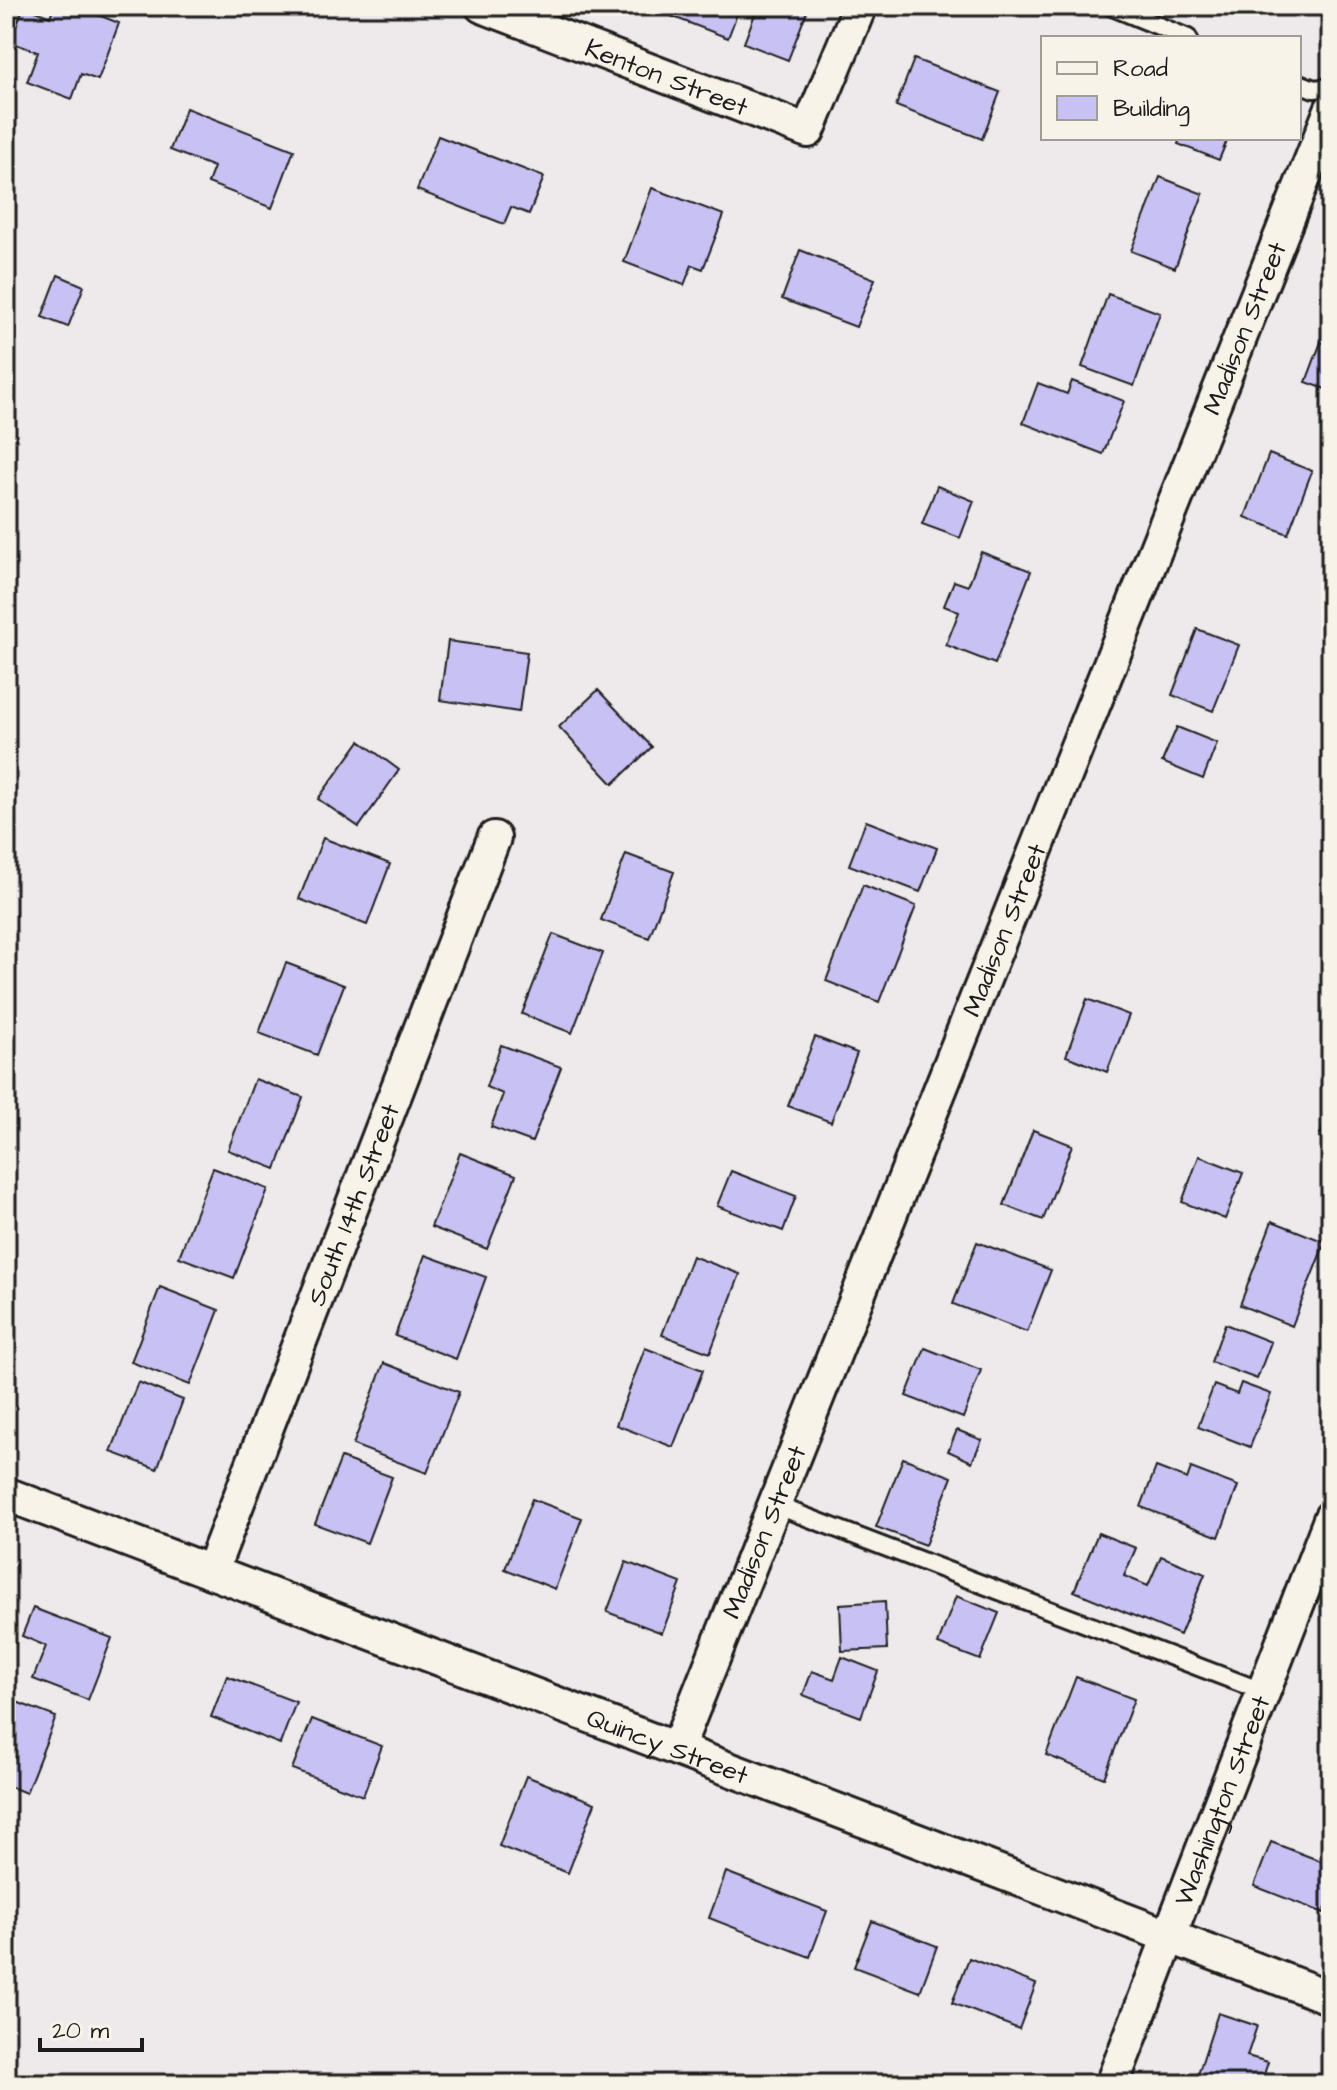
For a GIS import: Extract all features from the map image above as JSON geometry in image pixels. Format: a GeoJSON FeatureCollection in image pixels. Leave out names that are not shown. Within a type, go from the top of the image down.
{"type":"FeatureCollection","features":[{"type":"Feature","properties":{"kind":"street","name":"Kenton Street"},"geometry":{"type":"LineString","coordinates":[[482,6],[808,131],[860,6]]}},
{"type":"Feature","properties":{"kind":"street","name":"Madison Street"},"geometry":{"type":"LineString","coordinates":[[677,1749],[1331,110]]}},
{"type":"Feature","properties":{"kind":"street","name":"South 14th Street"},"geometry":{"type":"LineString","coordinates":[[211,1572],[494,838]]}},
{"type":"Feature","properties":{"kind":"street","name":"Quincy Street"},"geometry":{"type":"LineString","coordinates":[[6,1494],[1331,1998]]}},
{"type":"Feature","properties":{"kind":"street","name":"Washington Street"},"geometry":{"type":"LineString","coordinates":[[1112,2084],[1331,1517]]}},
{"type":"Feature","properties":{"kind":"lane"},"geometry":{"type":"LineString","coordinates":[[1110,6],[1183,36]]}},
{"type":"Feature","properties":{"kind":"lane"},"geometry":{"type":"LineString","coordinates":[[1301,84],[1314,89],[1331,87]]}},
{"type":"Feature","properties":{"kind":"lane"},"geometry":{"type":"LineString","coordinates":[[775,1505],[1264,1692]]}},
{"type":"Feature","properties":{"kind":"building"},"geometry":{"type":"Polygon","coordinates":[[[24,6],[50,17],[54,6],[75,6],[119,23],[98,80],[81,74],[72,99],[27,82],[38,52],[10,42],[24,6]]]}},
{"type":"Feature","properties":{"kind":"building"},"geometry":{"type":"Polygon","coordinates":[[[645,6],[740,6],[728,38],[645,6]]]}},
{"type":"Feature","properties":{"kind":"building"},"geometry":{"type":"Polygon","coordinates":[[[758,6],[809,6],[788,60],[744,43],[758,6]]]}},
{"type":"Feature","properties":{"kind":"building"},"geometry":{"type":"Polygon","coordinates":[[[914,59],[1000,92],[982,139],[896,106],[914,59]]]}},
{"type":"Feature","properties":{"kind":"building"},"geometry":{"type":"Polygon","coordinates":[[[186,108],[294,150],[272,208],[208,183],[214,167],[170,150],[186,108]]]}},
{"type":"Feature","properties":{"kind":"building"},"geometry":{"type":"Polygon","coordinates":[[[438,136],[544,177],[529,214],[511,207],[504,224],[417,190],[438,136]]]}},
{"type":"Feature","properties":{"kind":"building"},"geometry":{"type":"Polygon","coordinates":[[[1179,140],[1227,140],[1219,160],[1178,144],[1179,140]]]}},
{"type":"Feature","properties":{"kind":"building"},"geometry":{"type":"Polygon","coordinates":[[[1160,177],[1203,194],[1175,268],[1131,251],[1160,177]]]}},
{"type":"Feature","properties":{"kind":"building"},"geometry":{"type":"Polygon","coordinates":[[[652,188],[724,215],[703,269],[692,265],[684,285],[624,262],[652,188]]]}},
{"type":"Feature","properties":{"kind":"building"},"geometry":{"type":"Polygon","coordinates":[[[800,250],[875,279],[856,327],[782,299],[800,250]]]}},
{"type":"Feature","properties":{"kind":"building"},"geometry":{"type":"Polygon","coordinates":[[[58,275],[84,286],[68,327],[42,317],[58,275]]]}},
{"type":"Feature","properties":{"kind":"building"},"geometry":{"type":"Polygon","coordinates":[[[1108,294],[1160,313],[1134,386],[1082,367],[1108,294]]]}},
{"type":"Feature","properties":{"kind":"building"},"geometry":{"type":"Polygon","coordinates":[[[1321,342],[1331,346],[1331,391],[1306,382],[1321,342]]]}},
{"type":"Feature","properties":{"kind":"building"},"geometry":{"type":"Polygon","coordinates":[[[1072,381],[1124,401],[1103,454],[1023,423],[1038,383],[1067,394],[1072,381]]]}},
{"type":"Feature","properties":{"kind":"building"},"geometry":{"type":"Polygon","coordinates":[[[1269,454],[1312,471],[1288,534],[1245,517],[1269,454]]]}},
{"type":"Feature","properties":{"kind":"building"},"geometry":{"type":"Polygon","coordinates":[[[937,486],[974,501],[960,538],[922,524],[937,486]]]}},
{"type":"Feature","properties":{"kind":"building"},"geometry":{"type":"Polygon","coordinates":[[[981,552],[1031,571],[995,664],[946,645],[959,612],[944,606],[954,581],[968,586],[981,552]]]}},
{"type":"Feature","properties":{"kind":"building"},"geometry":{"type":"Polygon","coordinates":[[[1197,629],[1239,645],[1213,711],[1172,695],[1197,629]]]}},
{"type":"Feature","properties":{"kind":"building"},"geometry":{"type":"Polygon","coordinates":[[[448,641],[527,652],[519,712],[440,700],[448,641]]]}},
{"type":"Feature","properties":{"kind":"building"},"geometry":{"type":"Polygon","coordinates":[[[598,690],[652,747],[613,784],[559,727],[598,690]]]}},
{"type":"Feature","properties":{"kind":"building"},"geometry":{"type":"Polygon","coordinates":[[[1177,727],[1217,743],[1203,779],[1162,762],[1177,727]]]}},
{"type":"Feature","properties":{"kind":"building"},"geometry":{"type":"Polygon","coordinates":[[[360,741],[399,770],[359,827],[318,799],[360,741]]]}},
{"type":"Feature","properties":{"kind":"building"},"geometry":{"type":"Polygon","coordinates":[[[866,821],[937,848],[920,892],[849,865],[866,821]]]}},
{"type":"Feature","properties":{"kind":"building"},"geometry":{"type":"Polygon","coordinates":[[[323,838],[390,864],[367,925],[299,899],[323,838]]]}},
{"type":"Feature","properties":{"kind":"building"},"geometry":{"type":"Polygon","coordinates":[[[626,854],[674,872],[649,938],[601,920],[626,854]]]}},
{"type":"Feature","properties":{"kind":"building"},"geometry":{"type":"Polygon","coordinates":[[[863,885],[916,906],[879,1002],[826,981],[863,885]]]}},
{"type":"Feature","properties":{"kind":"building"},"geometry":{"type":"Polygon","coordinates":[[[553,934],[603,953],[572,1033],[522,1014],[553,934]]]}},
{"type":"Feature","properties":{"kind":"building"},"geometry":{"type":"Polygon","coordinates":[[[286,963],[344,985],[317,1055],[259,1033],[286,963]]]}},
{"type":"Feature","properties":{"kind":"building"},"geometry":{"type":"Polygon","coordinates":[[[1087,999],[1129,1015],[1107,1072],[1066,1056],[1087,999]]]}},
{"type":"Feature","properties":{"kind":"building"},"geometry":{"type":"Polygon","coordinates":[[[815,1037],[857,1053],[831,1122],[788,1106],[815,1037]]]}},
{"type":"Feature","properties":{"kind":"building"},"geometry":{"type":"Polygon","coordinates":[[[501,1045],[561,1067],[532,1142],[491,1127],[503,1094],[486,1087],[501,1045]]]}},
{"type":"Feature","properties":{"kind":"building"},"geometry":{"type":"Polygon","coordinates":[[[255,1079],[303,1097],[276,1169],[228,1150],[255,1079]]]}},
{"type":"Feature","properties":{"kind":"building"},"geometry":{"type":"Polygon","coordinates":[[[1331,1107],[1331,1142],[1319,1137],[1331,1107]]]}},
{"type":"Feature","properties":{"kind":"building"},"geometry":{"type":"Polygon","coordinates":[[[1033,1130],[1072,1145],[1043,1220],[1004,1205],[1033,1130]]]}},
{"type":"Feature","properties":{"kind":"building"},"geometry":{"type":"Polygon","coordinates":[[[460,1153],[516,1175],[487,1249],[431,1227],[460,1153]]]}},
{"type":"Feature","properties":{"kind":"building"},"geometry":{"type":"Polygon","coordinates":[[[1199,1156],[1243,1173],[1225,1219],[1182,1202],[1199,1156]]]}},
{"type":"Feature","properties":{"kind":"building"},"geometry":{"type":"Polygon","coordinates":[[[213,1168],[268,1189],[234,1278],[179,1257],[213,1168]]]}},
{"type":"Feature","properties":{"kind":"building"},"geometry":{"type":"Polygon","coordinates":[[[731,1171],[796,1196],[783,1231],[717,1206],[731,1171]]]}},
{"type":"Feature","properties":{"kind":"building"},"geometry":{"type":"Polygon","coordinates":[[[1272,1221],[1325,1242],[1292,1326],[1240,1305],[1272,1221]]]}},
{"type":"Feature","properties":{"kind":"building"},"geometry":{"type":"Polygon","coordinates":[[[977,1242],[1051,1270],[1027,1332],[953,1304],[977,1242]]]}},
{"type":"Feature","properties":{"kind":"building"},"geometry":{"type":"Polygon","coordinates":[[[425,1255],[486,1277],[456,1359],[395,1336],[425,1255]]]}},
{"type":"Feature","properties":{"kind":"building"},"geometry":{"type":"Polygon","coordinates":[[[692,1256],[740,1274],[710,1353],[662,1335],[692,1256]]]}},
{"type":"Feature","properties":{"kind":"building"},"geometry":{"type":"Polygon","coordinates":[[[160,1287],[219,1310],[190,1385],[131,1362],[160,1287]]]}},
{"type":"Feature","properties":{"kind":"building"},"geometry":{"type":"Polygon","coordinates":[[[1225,1324],[1271,1342],[1257,1379],[1211,1362],[1225,1324]]]}},
{"type":"Feature","properties":{"kind":"building"},"geometry":{"type":"Polygon","coordinates":[[[645,1348],[703,1370],[673,1447],[616,1425],[645,1348]]]}},
{"type":"Feature","properties":{"kind":"building"},"geometry":{"type":"Polygon","coordinates":[[[925,1348],[981,1370],[963,1418],[906,1396],[925,1348]]]}},
{"type":"Feature","properties":{"kind":"building"},"geometry":{"type":"Polygon","coordinates":[[[384,1363],[459,1392],[427,1473],[353,1445],[384,1363]]]}},
{"type":"Feature","properties":{"kind":"building"},"geometry":{"type":"Polygon","coordinates":[[[138,1382],[183,1400],[157,1469],[111,1452],[138,1382]]]}},
{"type":"Feature","properties":{"kind":"building"},"geometry":{"type":"Polygon","coordinates":[[[1241,1383],[1271,1394],[1250,1447],[1198,1427],[1214,1385],[1237,1394],[1241,1383]]]}},
{"type":"Feature","properties":{"kind":"building"},"geometry":{"type":"Polygon","coordinates":[[[957,1430],[982,1440],[972,1462],[948,1451],[957,1430]]]}},
{"type":"Feature","properties":{"kind":"building"},"geometry":{"type":"Polygon","coordinates":[[[341,1458],[392,1477],[367,1543],[315,1524],[341,1458]]]}},
{"type":"Feature","properties":{"kind":"building"},"geometry":{"type":"Polygon","coordinates":[[[903,1458],[952,1477],[925,1545],[876,1527],[903,1458]]]}},
{"type":"Feature","properties":{"kind":"building"},"geometry":{"type":"Polygon","coordinates":[[[1156,1467],[1187,1479],[1191,1468],[1238,1486],[1219,1537],[1141,1507],[1156,1467]]]}},
{"type":"Feature","properties":{"kind":"building"},"geometry":{"type":"Polygon","coordinates":[[[532,1499],[582,1518],[555,1589],[505,1569],[532,1499]]]}},
{"type":"Feature","properties":{"kind":"building"},"geometry":{"type":"Polygon","coordinates":[[[1098,1533],[1136,1548],[1124,1576],[1148,1586],[1161,1556],[1205,1574],[1180,1635],[1074,1591],[1098,1533]]]}},
{"type":"Feature","properties":{"kind":"building"},"geometry":{"type":"Polygon","coordinates":[[[626,1562],[681,1583],[662,1633],[607,1612],[626,1562]]]}},
{"type":"Feature","properties":{"kind":"building"},"geometry":{"type":"Polygon","coordinates":[[[956,1596],[999,1613],[980,1660],[938,1644],[956,1596]]]}},
{"type":"Feature","properties":{"kind":"building"},"geometry":{"type":"Polygon","coordinates":[[[885,1601],[887,1649],[842,1651],[840,1604],[885,1601]]]}},
{"type":"Feature","properties":{"kind":"building"},"geometry":{"type":"Polygon","coordinates":[[[33,1608],[112,1638],[88,1700],[33,1679],[46,1646],[22,1636],[33,1608]]]}},
{"type":"Feature","properties":{"kind":"building"},"geometry":{"type":"Polygon","coordinates":[[[842,1657],[878,1671],[861,1717],[803,1695],[812,1671],[834,1679],[842,1657]]]}},
{"type":"Feature","properties":{"kind":"building"},"geometry":{"type":"Polygon","coordinates":[[[227,1676],[296,1702],[280,1744],[211,1717],[227,1676]]]}},
{"type":"Feature","properties":{"kind":"building"},"geometry":{"type":"Polygon","coordinates":[[[1076,1677],[1134,1699],[1104,1778],[1046,1755],[1076,1677]]]}},
{"type":"Feature","properties":{"kind":"building"},"geometry":{"type":"Polygon","coordinates":[[[6,1698],[56,1717],[26,1793],[6,1785],[6,1698]]]}},
{"type":"Feature","properties":{"kind":"building"},"geometry":{"type":"Polygon","coordinates":[[[312,1719],[382,1746],[363,1796],[292,1769],[312,1719]]]}},
{"type":"Feature","properties":{"kind":"building"},"geometry":{"type":"Polygon","coordinates":[[[526,1776],[595,1803],[568,1873],[499,1846],[526,1776]]]}},
{"type":"Feature","properties":{"kind":"building"},"geometry":{"type":"Polygon","coordinates":[[[1271,1842],[1331,1865],[1331,1895],[1324,1913],[1254,1886],[1271,1842]]]}},
{"type":"Feature","properties":{"kind":"building"},"geometry":{"type":"Polygon","coordinates":[[[726,1872],[827,1911],[810,1957],[709,1918],[726,1872]]]}},
{"type":"Feature","properties":{"kind":"building"},"geometry":{"type":"Polygon","coordinates":[[[872,1921],[937,1946],[920,1992],[854,1967],[872,1921]]]}},
{"type":"Feature","properties":{"kind":"building"},"geometry":{"type":"Polygon","coordinates":[[[969,1958],[1036,1984],[1019,2029],[952,2003],[969,1958]]]}},
{"type":"Feature","properties":{"kind":"building"},"geometry":{"type":"Polygon","coordinates":[[[1218,2013],[1257,2026],[1247,2056],[1268,2062],[1261,2084],[1195,2084],[1218,2013]]]}}]}
